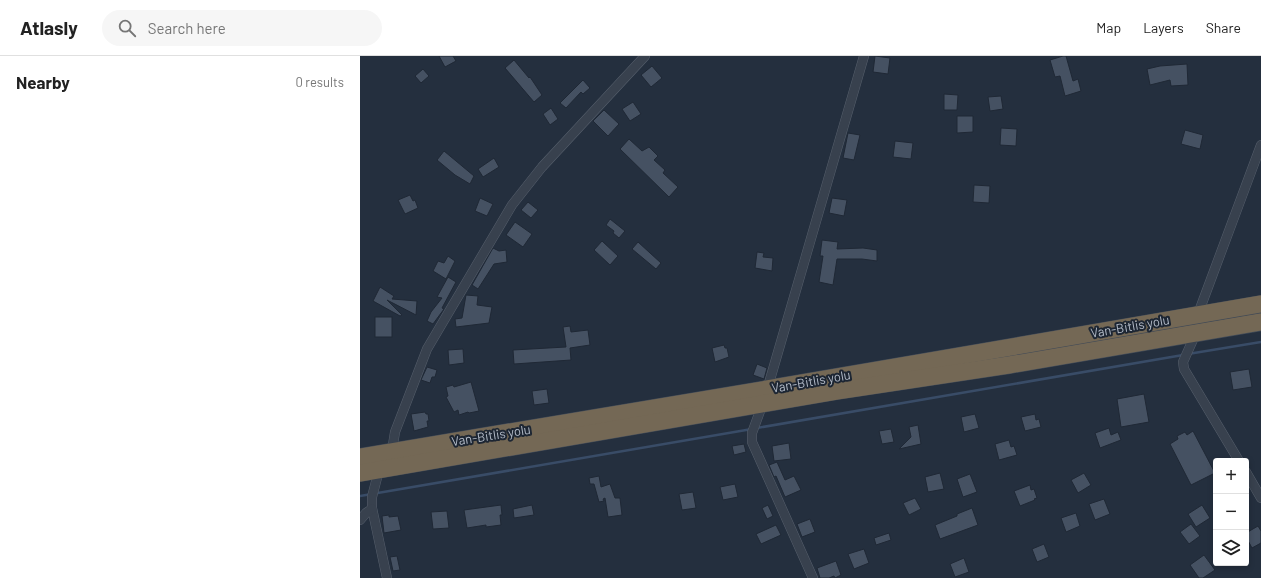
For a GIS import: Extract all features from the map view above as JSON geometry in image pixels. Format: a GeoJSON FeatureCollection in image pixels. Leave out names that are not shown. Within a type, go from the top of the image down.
{"type":"FeatureCollection","features":[{"type":"Feature","properties":{"kind":"highway","name":"Van-Bitlis yolu"},"geometry":{"type":"LineString","coordinates":[[360,456],[767,389],[1261,304]]}},
{"type":"Feature","properties":{"kind":"highway","name":"Van-Bitlis yolu"},"geometry":{"type":"LineString","coordinates":[[360,473],[837,391],[1009,365],[1261,322]]}},
{"type":"Feature","properties":{"kind":"street"},"geometry":{"type":"LineString","coordinates":[[392,451],[395,432],[427,349],[512,205],[542,167],[645,56]]}},
{"type":"Feature","properties":{"kind":"street"},"geometry":{"type":"LineString","coordinates":[[813,578],[752,438],[864,56]]}},
{"type":"Feature","properties":{"kind":"street"},"geometry":{"type":"LineString","coordinates":[[1198,314],[1261,145]]}},
{"type":"Feature","properties":{"kind":"street"},"geometry":{"type":"LineString","coordinates":[[1196,333],[1183,365],[1237,458]]}},
{"type":"Feature","properties":{"kind":"street"},"geometry":{"type":"LineString","coordinates":[[379,470],[372,497],[372,508],[387,578]]}},
{"type":"Feature","properties":{"kind":"street"},"geometry":{"type":"LineString","coordinates":[[1249,477],[1261,498]]}},
{"type":"Feature","properties":{"kind":"street"},"geometry":{"type":"LineString","coordinates":[[360,520],[372,508]]}},
{"type":"Feature","properties":{"kind":"building"},"geometry":{"type":"Polygon","coordinates":[[[439,56],[453,56],[456,61],[445,67],[439,56]]]}},
{"type":"Feature","properties":{"kind":"building"},"geometry":{"type":"Polygon","coordinates":[[[875,56],[890,58],[888,74],[873,72],[875,56]]]}},
{"type":"Feature","properties":{"kind":"building"},"geometry":{"type":"Polygon","coordinates":[[[1066,56],[1073,81],[1078,79],[1081,91],[1065,96],[1060,76],[1055,77],[1050,60],[1066,56]]]}},
{"type":"Feature","properties":{"kind":"building"},"geometry":{"type":"Polygon","coordinates":[[[514,60],[529,78],[530,77],[542,95],[534,102],[505,68],[514,60]]]}},
{"type":"Feature","properties":{"kind":"building"},"geometry":{"type":"Polygon","coordinates":[[[1187,64],[1188,85],[1171,86],[1170,80],[1150,85],[1147,69],[1160,66],[1187,64]]]}},
{"type":"Feature","properties":{"kind":"building"},"geometry":{"type":"Polygon","coordinates":[[[652,66],[662,78],[651,87],[641,75],[652,66]]]}},
{"type":"Feature","properties":{"kind":"building"},"geometry":{"type":"Polygon","coordinates":[[[423,69],[429,76],[421,83],[415,76],[423,69]]]}},
{"type":"Feature","properties":{"kind":"building"},"geometry":{"type":"Polygon","coordinates":[[[583,80],[590,88],[583,94],[581,92],[566,108],[560,103],[583,80]]]}},
{"type":"Feature","properties":{"kind":"building"},"geometry":{"type":"Polygon","coordinates":[[[944,94],[958,95],[957,110],[944,110],[944,94]]]}},
{"type":"Feature","properties":{"kind":"building"},"geometry":{"type":"Polygon","coordinates":[[[1001,96],[1003,109],[990,111],[988,97],[1001,96]]]}},
{"type":"Feature","properties":{"kind":"building"},"geometry":{"type":"Polygon","coordinates":[[[633,102],[641,114],[630,121],[622,109],[633,102]]]}},
{"type":"Feature","properties":{"kind":"building"},"geometry":{"type":"Polygon","coordinates":[[[551,108],[558,119],[550,125],[543,114],[551,108]]]}},
{"type":"Feature","properties":{"kind":"building"},"geometry":{"type":"Polygon","coordinates":[[[604,110],[619,124],[608,136],[593,121],[604,110]]]}},
{"type":"Feature","properties":{"kind":"building"},"geometry":{"type":"Polygon","coordinates":[[[957,116],[973,116],[973,132],[957,133],[957,116]]]}},
{"type":"Feature","properties":{"kind":"building"},"geometry":{"type":"Polygon","coordinates":[[[1001,128],[1017,129],[1016,146],[1000,145],[1001,128]]]}},
{"type":"Feature","properties":{"kind":"building"},"geometry":{"type":"Polygon","coordinates":[[[1185,130],[1203,135],[1200,149],[1181,144],[1185,130]]]}},
{"type":"Feature","properties":{"kind":"building"},"geometry":{"type":"Polygon","coordinates":[[[848,133],[860,135],[854,160],[843,158],[848,133]]]}},
{"type":"Feature","properties":{"kind":"building"},"geometry":{"type":"Polygon","coordinates":[[[629,139],[642,151],[649,147],[658,156],[654,160],[665,170],[663,173],[678,187],[669,197],[620,149],[629,139]]]}},
{"type":"Feature","properties":{"kind":"building"},"geometry":{"type":"Polygon","coordinates":[[[895,141],[913,143],[911,159],[893,157],[895,141]]]}},
{"type":"Feature","properties":{"kind":"building"},"geometry":{"type":"Polygon","coordinates":[[[444,151],[474,176],[470,184],[455,175],[437,160],[444,151]]]}},
{"type":"Feature","properties":{"kind":"building"},"geometry":{"type":"Polygon","coordinates":[[[494,158],[499,167],[483,177],[478,169],[494,158]]]}},
{"type":"Feature","properties":{"kind":"building"},"geometry":{"type":"Polygon","coordinates":[[[974,185],[990,186],[989,203],[973,202],[974,185]]]}},
{"type":"Feature","properties":{"kind":"building"},"geometry":{"type":"Polygon","coordinates":[[[410,195],[413,201],[415,200],[418,208],[405,214],[398,200],[410,195]]]}},
{"type":"Feature","properties":{"kind":"building"},"geometry":{"type":"Polygon","coordinates":[[[480,198],[493,204],[487,216],[475,211],[480,198]]]}},
{"type":"Feature","properties":{"kind":"building"},"geometry":{"type":"Polygon","coordinates":[[[832,198],[847,200],[844,216],[829,213],[832,198]]]}},
{"type":"Feature","properties":{"kind":"building"},"geometry":{"type":"Polygon","coordinates":[[[528,202],[538,210],[531,218],[521,210],[528,202]]]}},
{"type":"Feature","properties":{"kind":"building"},"geometry":{"type":"Polygon","coordinates":[[[610,219],[625,231],[619,238],[613,233],[614,231],[606,225],[610,219]]]}},
{"type":"Feature","properties":{"kind":"building"},"geometry":{"type":"Polygon","coordinates":[[[515,222],[532,234],[523,247],[506,235],[515,222]]]}},
{"type":"Feature","properties":{"kind":"building"},"geometry":{"type":"Polygon","coordinates":[[[822,240],[838,242],[837,249],[863,248],[877,250],[877,261],[862,259],[837,259],[833,285],[819,282],[823,256],[820,256],[822,240]]]}},
{"type":"Feature","properties":{"kind":"building"},"geometry":{"type":"Polygon","coordinates":[[[602,241],[618,256],[610,265],[594,250],[602,241]]]}},
{"type":"Feature","properties":{"kind":"building"},"geometry":{"type":"Polygon","coordinates":[[[638,242],[661,263],[656,269],[632,249],[638,242]]]}},
{"type":"Feature","properties":{"kind":"building"},"geometry":{"type":"Polygon","coordinates":[[[493,248],[499,251],[506,250],[507,262],[494,264],[478,289],[472,285],[493,248]]]}},
{"type":"Feature","properties":{"kind":"building"},"geometry":{"type":"Polygon","coordinates":[[[757,252],[764,253],[763,257],[773,258],[772,271],[755,268],[757,252]]]}},
{"type":"Feature","properties":{"kind":"building"},"geometry":{"type":"Polygon","coordinates":[[[448,256],[455,261],[446,279],[433,271],[438,261],[444,263],[448,256]]]}},
{"type":"Feature","properties":{"kind":"building"},"geometry":{"type":"Polygon","coordinates":[[[448,277],[456,282],[442,308],[444,309],[433,324],[427,321],[431,312],[442,298],[437,297],[448,277]]]}},
{"type":"Feature","properties":{"kind":"building"},"geometry":{"type":"Polygon","coordinates":[[[380,287],[394,296],[392,299],[417,301],[416,315],[387,300],[402,315],[400,316],[373,301],[380,287]]]}},
{"type":"Feature","properties":{"kind":"building"},"geometry":{"type":"Polygon","coordinates":[[[466,295],[478,296],[477,305],[492,307],[489,323],[456,327],[455,319],[462,318],[466,295]]]}},
{"type":"Feature","properties":{"kind":"building"},"geometry":{"type":"Polygon","coordinates":[[[375,317],[392,317],[392,337],[375,337],[375,317]]]}},
{"type":"Feature","properties":{"kind":"building"},"geometry":{"type":"Polygon","coordinates":[[[570,326],[571,332],[588,330],[590,345],[570,348],[571,360],[514,364],[513,350],[566,347],[563,327],[570,326]]]}},
{"type":"Feature","properties":{"kind":"building"},"geometry":{"type":"Polygon","coordinates":[[[724,345],[725,348],[727,348],[729,357],[715,362],[712,348],[724,345]]]}},
{"type":"Feature","properties":{"kind":"building"},"geometry":{"type":"Polygon","coordinates":[[[463,349],[464,363],[449,365],[448,350],[463,349]]]}},
{"type":"Feature","properties":{"kind":"building"},"geometry":{"type":"Polygon","coordinates":[[[757,364],[767,368],[764,379],[753,375],[757,364]]]}},
{"type":"Feature","properties":{"kind":"building"},"geometry":{"type":"Polygon","coordinates":[[[427,367],[437,370],[435,377],[432,377],[430,383],[421,380],[427,367]]]}},
{"type":"Feature","properties":{"kind":"building"},"geometry":{"type":"Polygon","coordinates":[[[1249,369],[1252,387],[1233,390],[1230,372],[1249,369]]]}},
{"type":"Feature","properties":{"kind":"building"},"geometry":{"type":"Polygon","coordinates":[[[471,382],[479,411],[459,415],[458,410],[454,412],[446,397],[448,396],[446,387],[453,385],[454,387],[471,382]]]}},
{"type":"Feature","properties":{"kind":"building"},"geometry":{"type":"Polygon","coordinates":[[[547,389],[549,403],[534,405],[532,391],[547,389]]]}},
{"type":"Feature","properties":{"kind":"building"},"geometry":{"type":"Polygon","coordinates":[[[1144,394],[1149,422],[1121,427],[1117,399],[1144,394]]]}},
{"type":"Feature","properties":{"kind":"building"},"geometry":{"type":"Polygon","coordinates":[[[425,412],[428,414],[428,427],[414,431],[411,414],[425,412]]]}},
{"type":"Feature","properties":{"kind":"building"},"geometry":{"type":"Polygon","coordinates":[[[975,414],[979,428],[964,432],[961,417],[975,414]]]}},
{"type":"Feature","properties":{"kind":"building"},"geometry":{"type":"Polygon","coordinates":[[[1035,414],[1036,420],[1039,419],[1041,427],[1025,431],[1021,417],[1035,414]]]}},
{"type":"Feature","properties":{"kind":"building"},"geometry":{"type":"Polygon","coordinates":[[[918,425],[921,444],[899,449],[911,437],[909,427],[918,425]]]}},
{"type":"Feature","properties":{"kind":"building"},"geometry":{"type":"Polygon","coordinates":[[[1109,428],[1111,435],[1118,432],[1121,440],[1100,448],[1095,433],[1109,428]]]}},
{"type":"Feature","properties":{"kind":"building"},"geometry":{"type":"Polygon","coordinates":[[[891,429],[894,442],[882,444],[879,431],[891,429]]]}},
{"type":"Feature","properties":{"kind":"building"},"geometry":{"type":"Polygon","coordinates":[[[1193,431],[1213,469],[1213,474],[1191,485],[1170,444],[1178,439],[1177,436],[1185,432],[1187,435],[1193,431]]]}},
{"type":"Feature","properties":{"kind":"building"},"geometry":{"type":"Polygon","coordinates":[[[1009,440],[1011,447],[1014,446],[1017,455],[999,460],[995,444],[1009,440]]]}},
{"type":"Feature","properties":{"kind":"building"},"geometry":{"type":"Polygon","coordinates":[[[789,443],[791,459],[774,461],[772,446],[789,443]]]}},
{"type":"Feature","properties":{"kind":"building"},"geometry":{"type":"Polygon","coordinates":[[[744,444],[746,452],[734,455],[732,446],[744,444]]]}},
{"type":"Feature","properties":{"kind":"building"},"geometry":{"type":"Polygon","coordinates":[[[777,462],[785,480],[794,476],[801,490],[785,497],[776,476],[774,477],[769,465],[777,462]]]}},
{"type":"Feature","properties":{"kind":"building"},"geometry":{"type":"Polygon","coordinates":[[[940,473],[944,489],[928,492],[925,477],[940,473]]]}},
{"type":"Feature","properties":{"kind":"building"},"geometry":{"type":"Polygon","coordinates":[[[1084,473],[1091,485],[1078,493],[1071,480],[1084,473]]]}},
{"type":"Feature","properties":{"kind":"building"},"geometry":{"type":"Polygon","coordinates":[[[970,474],[977,492],[963,497],[957,479],[970,474]]]}},
{"type":"Feature","properties":{"kind":"building"},"geometry":{"type":"Polygon","coordinates":[[[599,476],[601,487],[610,484],[615,498],[620,498],[622,515],[608,517],[605,498],[603,499],[604,501],[599,502],[594,484],[590,484],[589,478],[599,476]]]}},
{"type":"Feature","properties":{"kind":"building"},"geometry":{"type":"Polygon","coordinates":[[[735,484],[738,497],[723,500],[720,487],[735,484]]]}},
{"type":"Feature","properties":{"kind":"building"},"geometry":{"type":"Polygon","coordinates":[[[1030,485],[1031,490],[1034,489],[1037,498],[1020,506],[1014,491],[1030,485]]]}},
{"type":"Feature","properties":{"kind":"building"},"geometry":{"type":"Polygon","coordinates":[[[693,492],[696,508],[682,510],[679,494],[693,492]]]}},
{"type":"Feature","properties":{"kind":"building"},"geometry":{"type":"Polygon","coordinates":[[[915,498],[921,509],[909,515],[903,503],[915,498]]]}},
{"type":"Feature","properties":{"kind":"building"},"geometry":{"type":"Polygon","coordinates":[[[1104,499],[1110,514],[1095,520],[1089,504],[1104,499]]]}},
{"type":"Feature","properties":{"kind":"building"},"geometry":{"type":"Polygon","coordinates":[[[501,505],[501,525],[486,527],[486,525],[467,528],[464,510],[501,505]]]}},
{"type":"Feature","properties":{"kind":"building"},"geometry":{"type":"Polygon","coordinates":[[[532,505],[534,515],[514,518],[513,509],[532,505]]]}},
{"type":"Feature","properties":{"kind":"building"},"geometry":{"type":"Polygon","coordinates":[[[768,505],[773,516],[767,519],[762,508],[768,505]]]}},
{"type":"Feature","properties":{"kind":"building"},"geometry":{"type":"Polygon","coordinates":[[[1202,505],[1210,518],[1196,527],[1188,514],[1202,505]]]}},
{"type":"Feature","properties":{"kind":"building"},"geometry":{"type":"Polygon","coordinates":[[[972,508],[978,525],[940,539],[935,525],[972,508]]]}},
{"type":"Feature","properties":{"kind":"building"},"geometry":{"type":"Polygon","coordinates":[[[447,511],[449,528],[433,529],[431,512],[447,511]]]}},
{"type":"Feature","properties":{"kind":"building"},"geometry":{"type":"Polygon","coordinates":[[[1076,513],[1080,526],[1066,532],[1061,518],[1076,513]]]}},
{"type":"Feature","properties":{"kind":"building"},"geometry":{"type":"Polygon","coordinates":[[[389,515],[389,517],[398,516],[401,530],[384,533],[382,516],[389,515]]]}},
{"type":"Feature","properties":{"kind":"building"},"geometry":{"type":"Polygon","coordinates":[[[810,519],[815,532],[802,537],[797,524],[810,519]]]}},
{"type":"Feature","properties":{"kind":"building"},"geometry":{"type":"Polygon","coordinates":[[[1191,524],[1200,536],[1189,544],[1180,532],[1191,524]]]}},
{"type":"Feature","properties":{"kind":"building"},"geometry":{"type":"Polygon","coordinates":[[[776,525],[781,535],[761,544],[756,534],[776,525]]]}},
{"type":"Feature","properties":{"kind":"building"},"geometry":{"type":"Polygon","coordinates":[[[1258,526],[1261,531],[1261,543],[1252,548],[1249,542],[1249,531],[1258,526]]]}},
{"type":"Feature","properties":{"kind":"building"},"geometry":{"type":"Polygon","coordinates":[[[889,533],[891,540],[876,545],[874,538],[889,533]]]}},
{"type":"Feature","properties":{"kind":"building"},"geometry":{"type":"Polygon","coordinates":[[[1044,544],[1049,557],[1037,562],[1032,549],[1044,544]]]}},
{"type":"Feature","properties":{"kind":"building"},"geometry":{"type":"Polygon","coordinates":[[[864,549],[869,563],[854,569],[848,554],[864,549]]]}},
{"type":"Feature","properties":{"kind":"building"},"geometry":{"type":"Polygon","coordinates":[[[1204,555],[1215,570],[1203,578],[1199,578],[1190,565],[1204,555]]]}},
{"type":"Feature","properties":{"kind":"building"},"geometry":{"type":"Polygon","coordinates":[[[397,556],[400,570],[393,571],[390,557],[397,556]]]}},
{"type":"Feature","properties":{"kind":"building"},"geometry":{"type":"Polygon","coordinates":[[[964,558],[969,572],[955,577],[950,564],[964,558]]]}},
{"type":"Feature","properties":{"kind":"building"},"geometry":{"type":"Polygon","coordinates":[[[836,561],[841,575],[835,578],[834,576],[829,578],[820,578],[817,568],[836,561]]]}},
{"type":"Feature","properties":{"kind":"waterway"},"geometry":{"type":"LineString","coordinates":[[1188,354],[1261,342]]}},
{"type":"Feature","properties":{"kind":"waterway"},"geometry":{"type":"LineString","coordinates":[[757,428],[1183,355]]}},
{"type":"Feature","properties":{"kind":"waterway"},"geometry":{"type":"LineString","coordinates":[[360,496],[752,429]]}}]}
